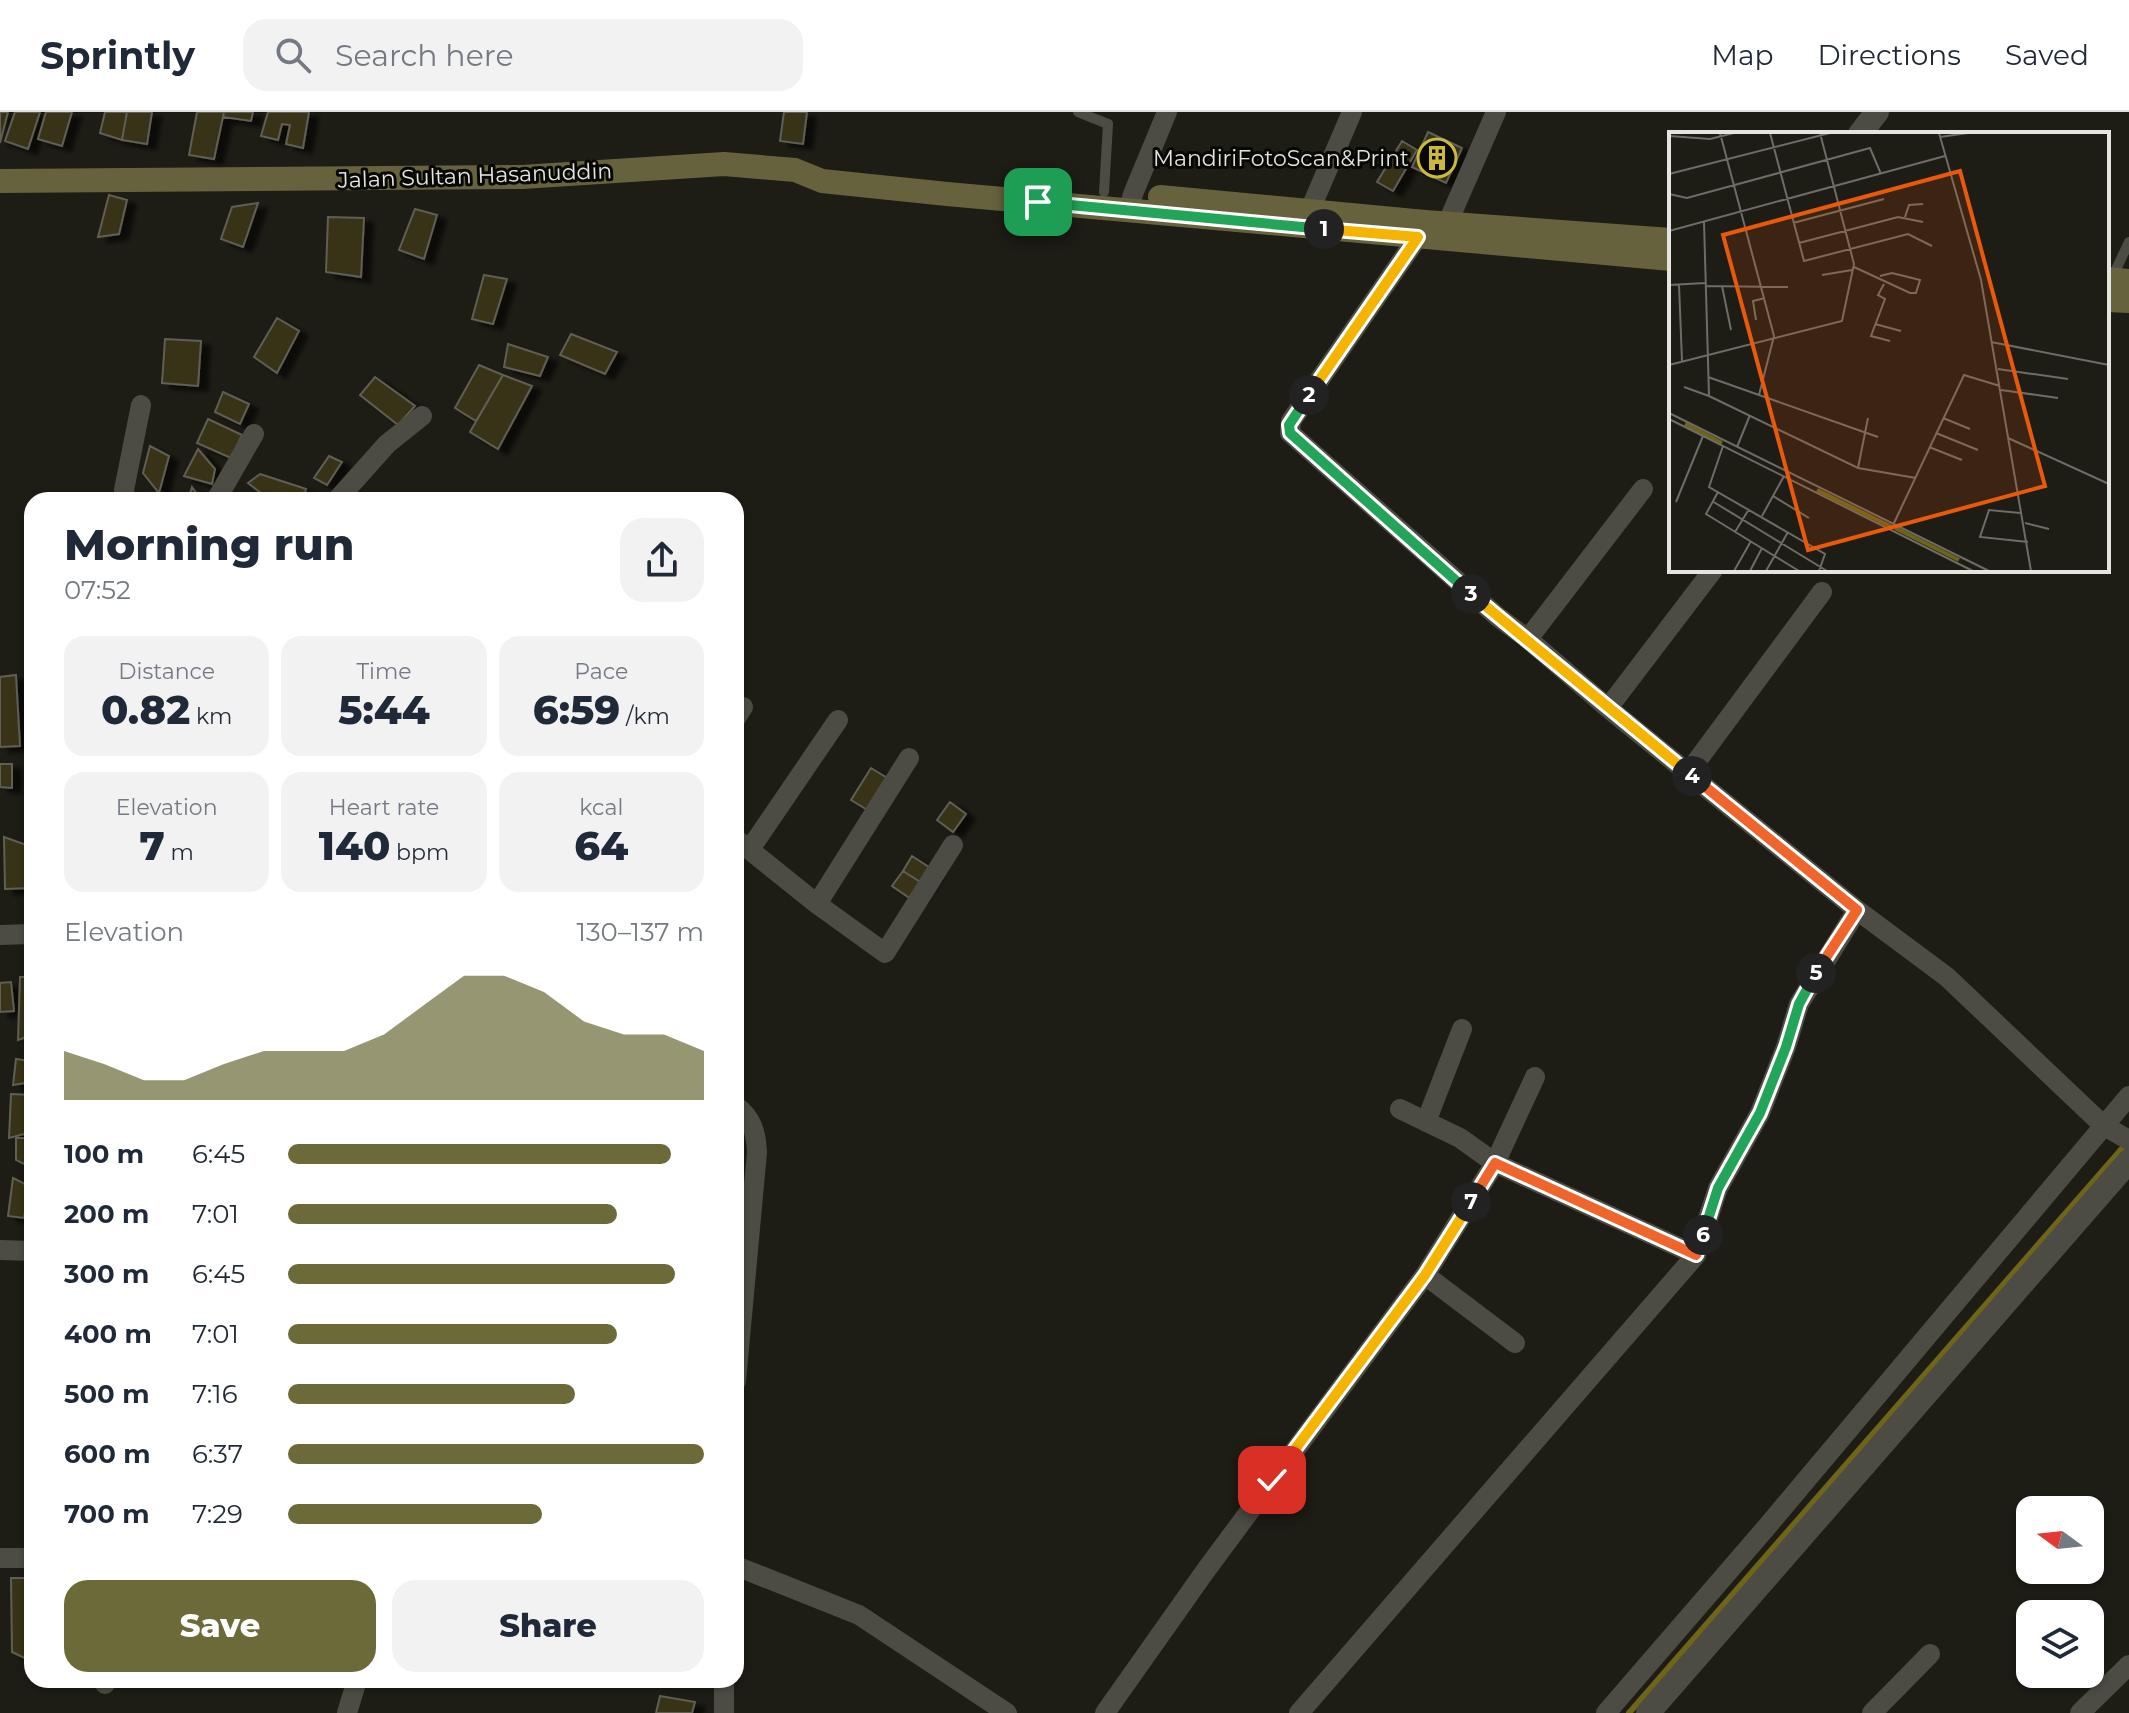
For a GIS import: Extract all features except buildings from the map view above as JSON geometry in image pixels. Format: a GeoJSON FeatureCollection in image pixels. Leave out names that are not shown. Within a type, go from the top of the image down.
{"type":"FeatureCollection","features":[{"type":"Feature","properties":{"kind":"main road","name":"Jalan Sultan Hasanuddin"},"geometry":{"type":"LineString","coordinates":[[0,181],[522,177],[724,164],[795,170],[822,181],[947,194],[1131,202]]}},
{"type":"Feature","properties":{"kind":"main road"},"geometry":{"type":"LineString","coordinates":[[795,170],[821,166],[1104,192],[1131,202],[1430,227],[1669,240]]}},
{"type":"Feature","properties":{"kind":"main road"},"geometry":{"type":"LineString","coordinates":[[1131,202],[1310,210],[1669,259]]}},
{"type":"Feature","properties":{"kind":"main road"},"geometry":{"type":"LineString","coordinates":[[2112,288],[2129,301]]}},
{"type":"Feature","properties":{"kind":"street"},"geometry":{"type":"LineString","coordinates":[[1131,202],[1167,112]]}},
{"type":"Feature","properties":{"kind":"street"},"geometry":{"type":"LineString","coordinates":[[1310,210],[1352,112]]}},
{"type":"Feature","properties":{"kind":"street"},"geometry":{"type":"LineString","coordinates":[[1496,112],[1430,227],[1288,429],[1295,439],[1498,617],[1857,910],[1947,977],[2119,1134]]}},
{"type":"Feature","properties":{"kind":"street"},"geometry":{"type":"LineString","coordinates":[[1862,132],[1877,112]]}},
{"type":"Feature","properties":{"kind":"street"},"geometry":{"type":"LineString","coordinates":[[124,492],[141,405]]}},
{"type":"Feature","properties":{"kind":"street"},"geometry":{"type":"LineString","coordinates":[[344,492],[387,444],[422,416]]}},
{"type":"Feature","properties":{"kind":"street"},"geometry":{"type":"LineString","coordinates":[[221,492],[254,434]]}},
{"type":"Feature","properties":{"kind":"street"},"geometry":{"type":"LineString","coordinates":[[1528,639],[1643,489]]}},
{"type":"Feature","properties":{"kind":"street"},"geometry":{"type":"LineString","coordinates":[[1608,708],[1711,572]]}},
{"type":"Feature","properties":{"kind":"street"},"geometry":{"type":"LineString","coordinates":[[1688,773],[1822,592]]}},
{"type":"Feature","properties":{"kind":"street"},"geometry":{"type":"LineString","coordinates":[[744,843],[838,720]]}},
{"type":"Feature","properties":{"kind":"street"},"geometry":{"type":"LineString","coordinates":[[817,904],[909,758]]}},
{"type":"Feature","properties":{"kind":"street"},"geometry":{"type":"LineString","coordinates":[[744,845],[817,904],[885,953],[953,845]]}},
{"type":"Feature","properties":{"kind":"street"},"geometry":{"type":"LineString","coordinates":[[1299,1713],[1696,1255],[1718,1188],[1760,1113],[1799,1004],[1857,910]]}},
{"type":"Feature","properties":{"kind":"street"},"geometry":{"type":"LineString","coordinates":[[0,935],[24,934]]}},
{"type":"Feature","properties":{"kind":"street"},"geometry":{"type":"LineString","coordinates":[[1426,1122],[1462,1029]]}},
{"type":"Feature","properties":{"kind":"street"},"geometry":{"type":"LineString","coordinates":[[1105,1713],[1206,1570],[1425,1275],[1495,1163],[1535,1077]]}},
{"type":"Feature","properties":{"kind":"street"},"geometry":{"type":"LineString","coordinates":[[1606,1713],[1765,1529],[2119,1134],[2129,1096]]}},
{"type":"Feature","properties":{"kind":"street"},"geometry":{"type":"LineString","coordinates":[[1400,1109],[1460,1138],[1495,1163],[1696,1255]]}},
{"type":"Feature","properties":{"kind":"street"},"geometry":{"type":"LineString","coordinates":[[744,1112],[756,1132],[757,1152],[744,1245]]}},
{"type":"Feature","properties":{"kind":"street"},"geometry":{"type":"LineString","coordinates":[[1648,1713],[2129,1161]]}},
{"type":"Feature","properties":{"kind":"street"},"geometry":{"type":"LineString","coordinates":[[0,1250],[24,1251]]}},
{"type":"Feature","properties":{"kind":"street"},"geometry":{"type":"LineString","coordinates":[[1425,1275],[1515,1343]]}},
{"type":"Feature","properties":{"kind":"street"},"geometry":{"type":"LineString","coordinates":[[0,1558],[24,1558]]}},
{"type":"Feature","properties":{"kind":"street"},"geometry":{"type":"LineString","coordinates":[[744,1569],[859,1615],[1007,1713]]}},
{"type":"Feature","properties":{"kind":"street"},"geometry":{"type":"LineString","coordinates":[[1872,1713],[1930,1654]]}},
{"type":"Feature","properties":{"kind":"street"},"geometry":{"type":"LineString","coordinates":[[2080,1713],[2129,1665]]}},
{"type":"Feature","properties":{"kind":"street"},"geometry":{"type":"LineString","coordinates":[[347,1713],[355,1688]]}},
{"type":"Feature","properties":{"kind":"street"},"geometry":{"type":"LineString","coordinates":[[724,1688],[724,1713]]}},
{"type":"Feature","properties":{"kind":"lane"},"geometry":{"type":"LineString","coordinates":[[1078,112],[1108,124],[1104,192]]}},
{"type":"Feature","properties":{"kind":"lane"},"geometry":{"type":"LineString","coordinates":[[2112,288],[2129,242]]}},
{"type":"Feature","properties":{"kind":"waterway"},"geometry":{"type":"LineString","coordinates":[[1629,1713],[2126,1144]]}},
{"type":"Feature","properties":{"kind":"place","name":"MandiriFotoScan&Print"},"geometry":{"type":"Point","coordinates":[1437,158]}},
{"type":"Feature","properties":{"kind":"route"},"geometry":{"type":"LineString","coordinates":[[1038,202],[1418,237],[1291,421],[1290,433],[1498,617],[1857,910],[1799,1004],[1760,1113],[1718,1188],[1696,1255],[1495,1163],[1425,1275],[1272,1480]]}}]}
